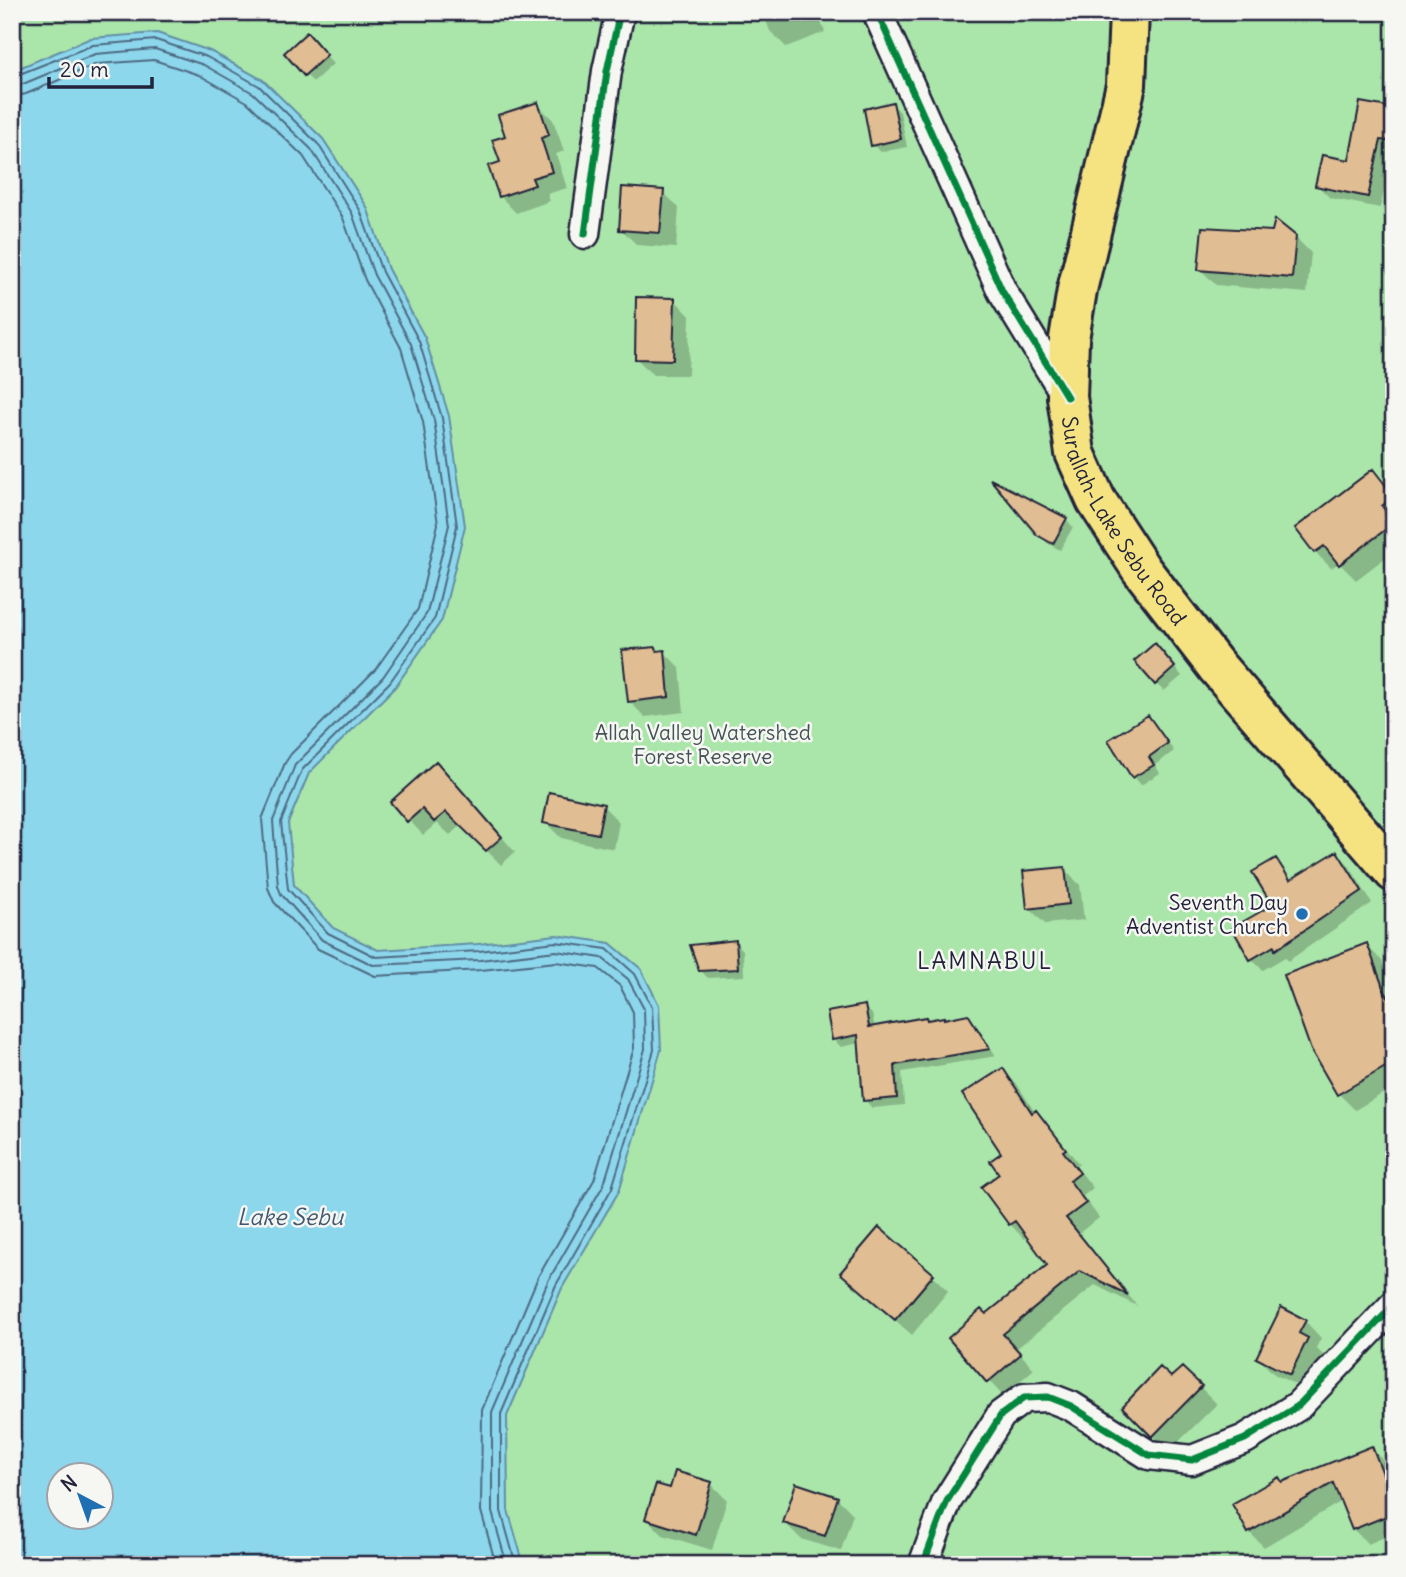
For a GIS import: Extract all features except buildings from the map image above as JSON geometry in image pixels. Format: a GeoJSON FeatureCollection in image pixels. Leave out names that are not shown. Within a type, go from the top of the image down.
{"type":"FeatureCollection","features":[{"type":"Feature","properties":{"kind":"main road","name":"Surallah-Lake Sebu Road"},"geometry":{"type":"LineString","coordinates":[[1129,12],[1126,85],[1077,290],[1069,339],[1067,397],[1075,453],[1096,500],[1141,569],[1216,666],[1394,872]]}},
{"type":"Feature","properties":{"kind":"street"},"geometry":{"type":"LineString","coordinates":[[585,234],[607,71],[620,12]]}},
{"type":"Feature","properties":{"kind":"street"},"geometry":{"type":"LineString","coordinates":[[877,12],[1002,291],[1067,397]]}},
{"type":"Feature","properties":{"kind":"street"},"geometry":{"type":"LineString","coordinates":[[923,1565],[947,1501],[1001,1415],[1024,1398],[1048,1397],[1071,1406],[1149,1455],[1192,1460],[1245,1439],[1298,1406],[1394,1305]]}},
{"type":"Feature","properties":{"kind":"green space","name":"Allah Valley Watershed Forest Reserve"},"geometry":{"type":"Polygon","coordinates":[[[12,12],[1394,12],[1394,1565],[12,1565],[12,12]]]}},
{"type":"Feature","properties":{"kind":"water","name":"Lake Sebu"},"geometry":{"type":"Polygon","coordinates":[[[157,33],[210,51],[263,80],[323,139],[367,207],[388,269],[425,338],[449,416],[465,526],[442,620],[395,687],[309,773],[288,823],[294,885],[333,928],[378,950],[478,944],[556,935],[610,943],[641,969],[659,1005],[661,1050],[619,1191],[562,1288],[507,1416],[508,1510],[524,1565],[12,1565],[12,71],[91,38],[157,33]]]}},
{"type":"Feature","properties":{"kind":"cycle path"},"geometry":{"type":"LineString","coordinates":[[585,234],[607,71],[620,12]]}},
{"type":"Feature","properties":{"kind":"cycle path"},"geometry":{"type":"LineString","coordinates":[[877,12],[1002,291],[1067,397]]}},
{"type":"Feature","properties":{"kind":"cycle path"},"geometry":{"type":"LineString","coordinates":[[923,1565],[947,1501],[1001,1415],[1024,1398],[1048,1397],[1071,1406],[1149,1455],[1192,1460],[1245,1439],[1298,1406],[1394,1305]]}},
{"type":"Feature","properties":{"kind":"place","name":"Seventh Day Adventist Church"},"geometry":{"type":"Point","coordinates":[1302,914]}},
{"type":"Feature","properties":{"kind":"district","name":"LAMNABUL"},"geometry":{"type":"Point","coordinates":[985,960]}}]}
